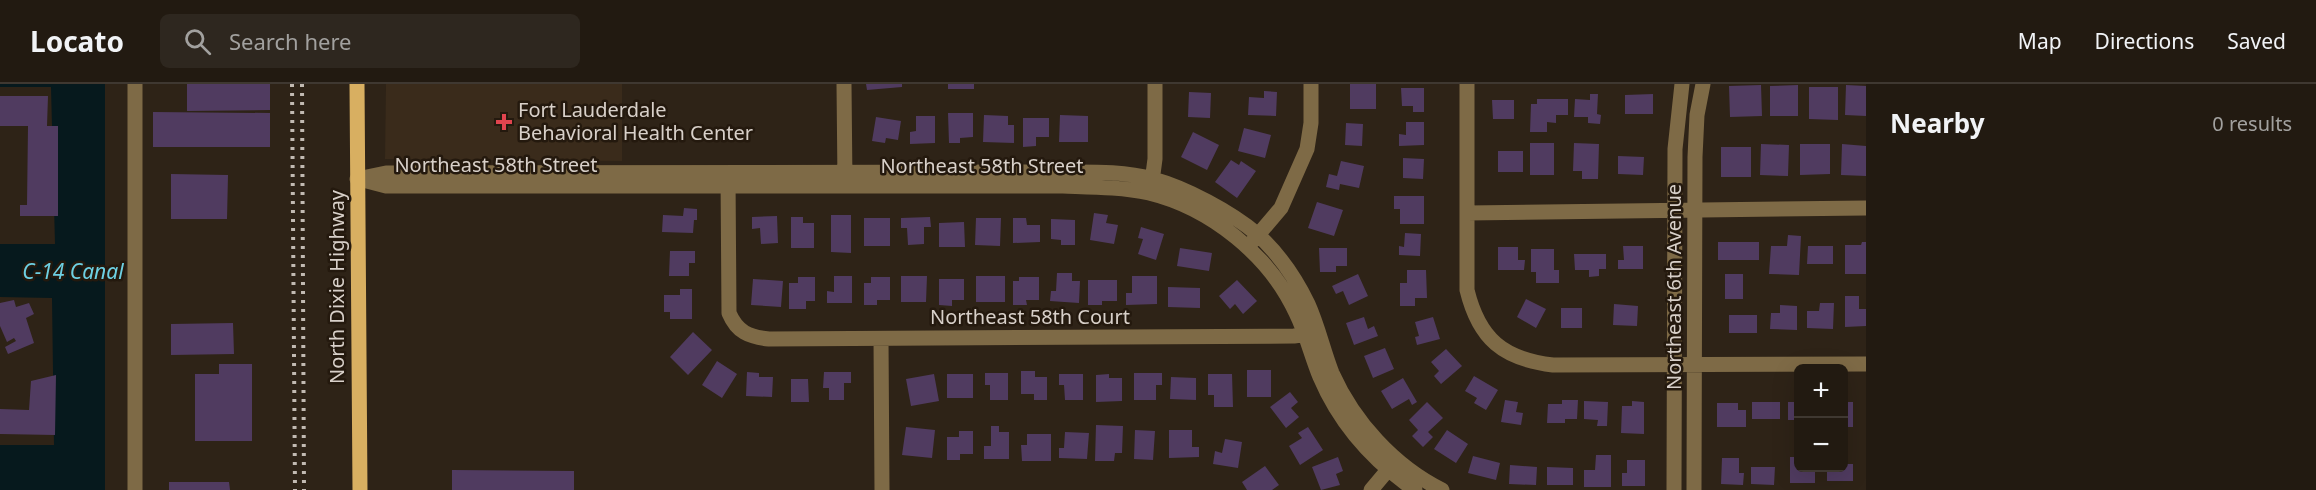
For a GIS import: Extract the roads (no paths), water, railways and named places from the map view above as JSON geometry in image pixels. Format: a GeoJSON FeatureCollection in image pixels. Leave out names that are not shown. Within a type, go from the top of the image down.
{"type":"FeatureCollection","features":[{"type":"Feature","properties":{"kind":"main road","name":"North Dixie Highway"},"geometry":{"type":"LineString","coordinates":[[357,84],[360,490]]}},
{"type":"Feature","properties":{"kind":"street"},"geometry":{"type":"LineString","coordinates":[[135,84],[135,490]]}},
{"type":"Feature","properties":{"kind":"street"},"geometry":{"type":"LineString","coordinates":[[844,84],[845,180]]}},
{"type":"Feature","properties":{"kind":"street"},"geometry":{"type":"LineString","coordinates":[[1151,186],[1155,84]]}},
{"type":"Feature","properties":{"kind":"street"},"geometry":{"type":"LineString","coordinates":[[1253,241],[1281,208],[1307,149],[1311,123],[1311,84]]}},
{"type":"Feature","properties":{"kind":"street"},"geometry":{"type":"LineString","coordinates":[[1467,84],[1467,290],[1471,307],[1483,332],[1499,348],[1513,356],[1534,363],[1553,365],[1866,364]]}},
{"type":"Feature","properties":{"kind":"street","name":"Northeast 6th Avenue"},"geometry":{"type":"LineString","coordinates":[[1674,490],[1674,210],[1676,138],[1682,84]]}},
{"type":"Feature","properties":{"kind":"street","name":"Northeast 6th Avenue"},"geometry":{"type":"LineString","coordinates":[[1694,490],[1694,210],[1697,115],[1703,84]]}},
{"type":"Feature","properties":{"kind":"street","name":"Northeast 58th Street"},"geometry":{"type":"LineString","coordinates":[[357,179],[386,186],[845,180],[1108,173],[1206,202],[1286,266],[1308,305],[1312,333],[1332,373],[1347,401],[1392,465]]}},
{"type":"Feature","properties":{"kind":"street","name":"Northeast 58th Court"},"geometry":{"type":"LineString","coordinates":[[728,180],[729,313],[733,324],[743,333],[753,337],[881,339],[1312,333]]}},
{"type":"Feature","properties":{"kind":"street"},"geometry":{"type":"LineString","coordinates":[[1467,213],[1866,208]]}},
{"type":"Feature","properties":{"kind":"street"},"geometry":{"type":"LineString","coordinates":[[881,339],[882,490]]}},
{"type":"Feature","properties":{"kind":"street"},"geometry":{"type":"LineString","coordinates":[[1371,490],[1392,465]]}},
{"type":"Feature","properties":{"kind":"street"},"geometry":{"type":"LineString","coordinates":[[1392,465],[1415,490]]}},
{"type":"Feature","properties":{"kind":"street"},"geometry":{"type":"LineString","coordinates":[[1392,465],[1442,490]]}},
{"type":"Feature","properties":{"kind":"water","name":"C-14 Canal"},"geometry":{"type":"Polygon","coordinates":[[[0,84],[105,84],[105,490],[0,490],[0,445],[54,445],[52,298],[0,297],[0,244],[55,244],[51,87],[0,87],[0,84]]]}},
{"type":"Feature","properties":{"kind":"railway"},"geometry":{"type":"LineString","coordinates":[[292,84],[295,490]]}},
{"type":"Feature","properties":{"kind":"railway"},"geometry":{"type":"LineString","coordinates":[[302,84],[304,490]]}},
{"type":"Feature","properties":{"kind":"place","name":"Fort Lauderdale Behavioral Health Center"},"geometry":{"type":"Point","coordinates":[504,122]}}]}
